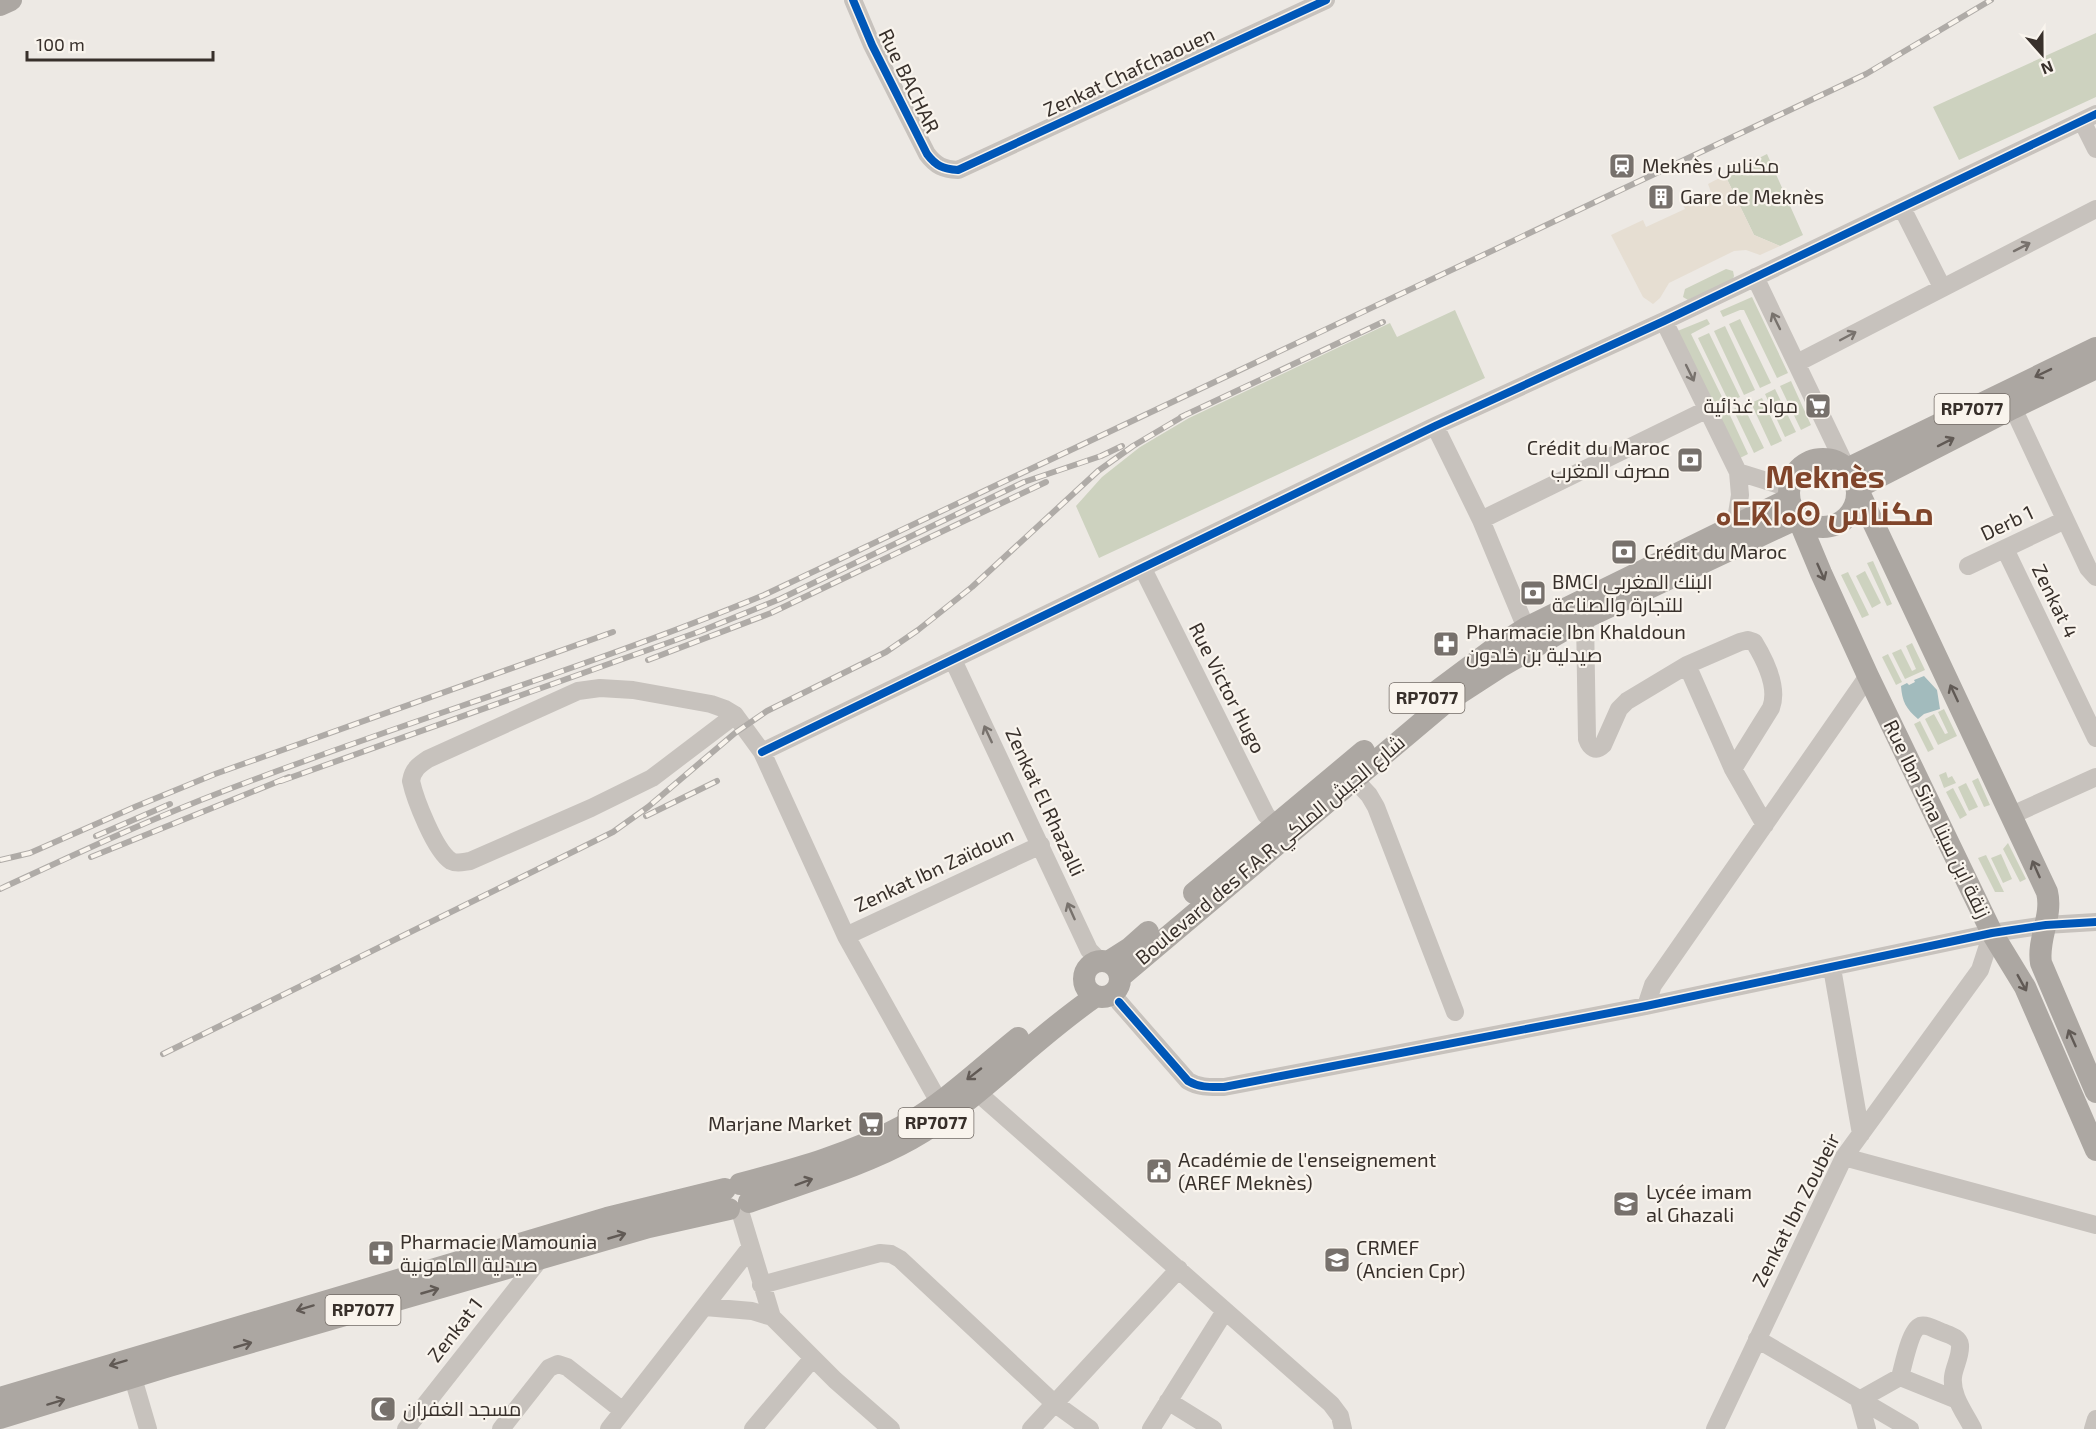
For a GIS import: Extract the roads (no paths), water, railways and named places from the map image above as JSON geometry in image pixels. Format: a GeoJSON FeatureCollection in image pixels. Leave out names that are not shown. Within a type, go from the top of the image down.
{"type":"FeatureCollection","features":[{"type":"Feature","properties":{"kind":"main road"},"geometry":{"type":"LineString","coordinates":[[0,5],[11,0]]}},
{"type":"Feature","properties":{"kind":"main road","name":"RP7077"},"geometry":{"type":"LineString","coordinates":[[1852,478],[2096,348]]}},
{"type":"Feature","properties":{"kind":"main road","name":"RP7077"},"geometry":{"type":"LineString","coordinates":[[1852,478],[2013,408],[2096,368]]}},
{"type":"Feature","properties":{"kind":"main road","name":"Boulevard des F.A.R شارع الجيش الملكي"},"geometry":{"type":"LineString","coordinates":[[1792,502],[1792,479],[1806,463],[1827,459],[1838,462],[1852,478]]}},
{"type":"Feature","properties":{"kind":"main road"},"geometry":{"type":"LineString","coordinates":[[1792,502],[1807,524],[1817,527],[1838,524],[1854,509],[1857,499],[1852,478]]}},
{"type":"Feature","properties":{"kind":"main road"},"geometry":{"type":"LineString","coordinates":[[1852,478],[2047,892],[2049,909],[2040,950],[2041,963],[2096,1092]]}},
{"type":"Feature","properties":{"kind":"main road","name":"Boulevard des F.A.R شارع الجيش الملكي"},"geometry":{"type":"LineString","coordinates":[[0,1398],[607,1218],[736,1199],[790,1170],[872,1140],[906,1124],[1106,983],[1130,948],[1438,689],[1496,647],[1526,628],[1735,526],[1792,502]]}},
{"type":"Feature","properties":{"kind":"main road","name":"Boulevard des F.A.R شارع الجيش الملكي"},"geometry":{"type":"LineString","coordinates":[[0,1418],[169,1366],[649,1227],[888,1150],[910,1139],[978,1093],[1106,983],[1446,702],[1500,667],[1792,502]]}},
{"type":"Feature","properties":{"kind":"main road","name":"Rue Ibn Sina زنقة ابن سينا"},"geometry":{"type":"LineString","coordinates":[[1792,502],[1821,573],[1868,676],[1992,933],[2025,987],[2096,1150]]}},
{"type":"Feature","properties":{"kind":"street","name":"Rue BACHAR"},"geometry":{"type":"LineString","coordinates":[[853,0],[927,154],[934,163],[945,169]]}},
{"type":"Feature","properties":{"kind":"street","name":"Zenkat Chafchaouen"},"geometry":{"type":"LineString","coordinates":[[945,169],[958,170],[1326,0]]}},
{"type":"Feature","properties":{"kind":"street"},"geometry":{"type":"LineString","coordinates":[[762,752],[1435,426],[1664,321],[2089,118],[2096,149]]}},
{"type":"Feature","properties":{"kind":"street"},"geometry":{"type":"LineString","coordinates":[[1902,208],[1942,287]]}},
{"type":"Feature","properties":{"kind":"street"},"geometry":{"type":"LineString","coordinates":[[1797,363],[2096,209]]}},
{"type":"Feature","properties":{"kind":"street"},"geometry":{"type":"LineString","coordinates":[[1755,277],[1852,478]]}},
{"type":"Feature","properties":{"kind":"street"},"geometry":{"type":"LineString","coordinates":[[1664,321],[1738,472],[1740,495],[1735,526]]}},
{"type":"Feature","properties":{"kind":"street"},"geometry":{"type":"LineString","coordinates":[[2013,408],[2088,568],[2095,574]]}},
{"type":"Feature","properties":{"kind":"street"},"geometry":{"type":"LineString","coordinates":[[1481,520],[1708,409]]}},
{"type":"Feature","properties":{"kind":"street"},"geometry":{"type":"LineString","coordinates":[[1435,426],[1481,520],[1526,628]]}},
{"type":"Feature","properties":{"kind":"street"},"geometry":{"type":"LineString","coordinates":[[1738,472],[1792,502]]}},
{"type":"Feature","properties":{"kind":"street","name":"Derb 1"},"geometry":{"type":"LineString","coordinates":[[1968,566],[2065,520]]}},
{"type":"Feature","properties":{"kind":"street","name":"Zenkat 4"},"geometry":{"type":"LineString","coordinates":[[2005,549],[2096,738]]}},
{"type":"Feature","properties":{"kind":"street","name":"Rue Victor Hugo"},"geometry":{"type":"LineString","coordinates":[[1143,569],[1266,815],[1275,824]]}},
{"type":"Feature","properties":{"kind":"street"},"geometry":{"type":"LineString","coordinates":[[1586,618],[1587,739],[1594,749],[1601,747],[1605,742],[1620,709],[1627,701],[1687,665],[1740,642],[1751,641],[1756,645],[1770,679],[1774,698],[1771,708],[1733,769]]}},
{"type":"Feature","properties":{"kind":"street","name":"Zenkat El Rhazalli"},"geometry":{"type":"LineString","coordinates":[[953,660],[1106,983],[1188,1081],[1195,1085],[1209,1088],[1224,1087],[1646,1006],[1992,933],[2046,925]]}},
{"type":"Feature","properties":{"kind":"street"},"geometry":{"type":"LineString","coordinates":[[1687,665],[1733,769],[1765,825]]}},
{"type":"Feature","properties":{"kind":"street"},"geometry":{"type":"LineString","coordinates":[[1646,1006],[1653,985],[1868,676]]}},
{"type":"Feature","properties":{"kind":"street"},"geometry":{"type":"LineString","coordinates":[[735,715],[652,778],[591,808],[470,861],[456,863],[444,854],[426,824],[411,781],[412,773],[417,766],[428,759],[508,721],[588,688],[612,687],[711,704],[735,715],[762,752],[846,936],[939,1102]]}},
{"type":"Feature","properties":{"kind":"street"},"geometry":{"type":"LineString","coordinates":[[2012,815],[2096,777]]}},
{"type":"Feature","properties":{"kind":"street"},"geometry":{"type":"LineString","coordinates":[[1354,779],[1369,795],[1376,807],[1455,1012]]}},
{"type":"Feature","properties":{"kind":"street","name":"Zenkat Ibn Zaïdoun"},"geometry":{"type":"LineString","coordinates":[[846,936],[1041,845]]}},
{"type":"Feature","properties":{"kind":"street"},"geometry":{"type":"LineString","coordinates":[[2046,925],[2096,911]]}},
{"type":"Feature","properties":{"kind":"street"},"geometry":{"type":"LineString","coordinates":[[2046,925],[2096,922]]}},
{"type":"Feature","properties":{"kind":"street","name":"Zenkat Ibn Zoubeir"},"geometry":{"type":"LineString","coordinates":[[1714,1429],[1844,1157],[1980,970],[1992,933]]}},
{"type":"Feature","properties":{"kind":"street"},"geometry":{"type":"LineString","coordinates":[[1832,968],[1861,1134]]}},
{"type":"Feature","properties":{"kind":"street"},"geometry":{"type":"LineString","coordinates":[[978,1093],[1331,1404],[1340,1416],[1343,1429]]}},
{"type":"Feature","properties":{"kind":"street"},"geometry":{"type":"LineString","coordinates":[[1844,1157],[2096,1225]]}},
{"type":"Feature","properties":{"kind":"street"},"geometry":{"type":"LineString","coordinates":[[736,1199],[772,1317],[889,1429]]}},
{"type":"Feature","properties":{"kind":"street"},"geometry":{"type":"LineString","coordinates":[[609,1429],[750,1248]]}},
{"type":"Feature","properties":{"kind":"street"},"geometry":{"type":"LineString","coordinates":[[761,1285],[880,1253],[891,1254],[900,1259],[1054,1403],[1090,1429]]}},
{"type":"Feature","properties":{"kind":"street","name":"Zenkat 1"},"geometry":{"type":"LineString","coordinates":[[406,1429],[540,1259]]}},
{"type":"Feature","properties":{"kind":"street"},"geometry":{"type":"LineString","coordinates":[[1031,1429],[1179,1269]]}},
{"type":"Feature","properties":{"kind":"street"},"geometry":{"type":"LineString","coordinates":[[705,1307],[752,1311],[772,1317]]}},
{"type":"Feature","properties":{"kind":"street"},"geometry":{"type":"LineString","coordinates":[[1151,1429],[1225,1311]]}},
{"type":"Feature","properties":{"kind":"street"},"geometry":{"type":"LineString","coordinates":[[1859,1400],[1900,1377],[1915,1331],[1920,1326],[1931,1328],[1953,1337],[1960,1345],[1953,1377],[1957,1400],[1973,1429]]}},
{"type":"Feature","properties":{"kind":"street"},"geometry":{"type":"LineString","coordinates":[[1757,1339],[1910,1429]]}},
{"type":"Feature","properties":{"kind":"street"},"geometry":{"type":"LineString","coordinates":[[753,1429],[813,1358]]}},
{"type":"Feature","properties":{"kind":"street"},"geometry":{"type":"LineString","coordinates":[[501,1429],[549,1368],[558,1364],[567,1366],[623,1411]]}},
{"type":"Feature","properties":{"kind":"street"},"geometry":{"type":"LineString","coordinates":[[1900,1377],[1957,1400]]}},
{"type":"Feature","properties":{"kind":"street"},"geometry":{"type":"LineString","coordinates":[[134,1378],[148,1429]]}},
{"type":"Feature","properties":{"kind":"street"},"geometry":{"type":"LineString","coordinates":[[1859,1400],[1867,1429]]}},
{"type":"Feature","properties":{"kind":"street"},"geometry":{"type":"LineString","coordinates":[[1168,1401],[1213,1429]]}},
{"type":"Feature","properties":{"kind":"street"},"geometry":{"type":"LineString","coordinates":[[2093,1429],[2096,1419]]}},
{"type":"Feature","properties":{"kind":"water"},"geometry":{"type":"Polygon","coordinates":[[[1924,676],[1937,690],[1940,709],[1924,714],[1918,719],[1905,704],[1901,686],[1907,683],[1909,685],[1924,676]]]}},
{"type":"Feature","properties":{"kind":"railway"},"geometry":{"type":"LineString","coordinates":[[0,889],[139,826],[224,791],[630,647],[764,595],[1866,74],[1991,0]]}},
{"type":"Feature","properties":{"kind":"railway"},"geometry":{"type":"LineString","coordinates":[[1181,417],[1383,322]]}},
{"type":"Feature","properties":{"kind":"railway"},"geometry":{"type":"LineString","coordinates":[[163,1054],[613,832],[648,807],[735,733],[767,711],[886,652],[918,630],[972,587],[1098,471],[1133,446],[1187,414]]}},
{"type":"Feature","properties":{"kind":"railway"},"geometry":{"type":"LineString","coordinates":[[281,781],[701,631],[780,599],[1024,482],[1101,456],[1122,446]]}},
{"type":"Feature","properties":{"kind":"railway"},"geometry":{"type":"LineString","coordinates":[[648,660],[771,613],[1046,482]]}},
{"type":"Feature","properties":{"kind":"railway"},"geometry":{"type":"LineString","coordinates":[[0,860],[30,853],[215,774],[613,632]]}},
{"type":"Feature","properties":{"kind":"railway"},"geometry":{"type":"LineString","coordinates":[[91,857],[289,777]]}},
{"type":"Feature","properties":{"kind":"railway"},"geometry":{"type":"LineString","coordinates":[[646,816],[717,781]]}},
{"type":"Feature","properties":{"kind":"railway"},"geometry":{"type":"LineString","coordinates":[[96,836],[170,804]]}},
{"type":"Feature","properties":{"kind":"place","name":"Meknès مكناس"},"geometry":{"type":"Point","coordinates":[1622,166]}},
{"type":"Feature","properties":{"kind":"place","name":"Gare de Meknès"},"geometry":{"type":"Point","coordinates":[1661,197]}},
{"type":"Feature","properties":{"kind":"place","name":"مواد غذائية"},"geometry":{"type":"Point","coordinates":[1818,406]}},
{"type":"Feature","properties":{"kind":"place","name":"Crédit du Maroc مصرف المغرب"},"geometry":{"type":"Point","coordinates":[1690,460]}},
{"type":"Feature","properties":{"kind":"place","name":"Crédit du Maroc"},"geometry":{"type":"Point","coordinates":[1624,552]}},
{"type":"Feature","properties":{"kind":"place","name":"BMCI البنك المغربي للتجارة والصناعة"},"geometry":{"type":"Point","coordinates":[1533,593]}},
{"type":"Feature","properties":{"kind":"place","name":"Pharmacie Ibn Khaldoun صيدلية بن خلدون"},"geometry":{"type":"Point","coordinates":[1446,644]}},
{"type":"Feature","properties":{"kind":"place","name":"Marjane Market"},"geometry":{"type":"Point","coordinates":[871,1124]}},
{"type":"Feature","properties":{"kind":"place","name":"Académie de l'enseignement (AREF Meknès)"},"geometry":{"type":"Point","coordinates":[1159,1171]}},
{"type":"Feature","properties":{"kind":"place","name":"Lycée imam al Ghazali"},"geometry":{"type":"Point","coordinates":[1626,1204]}},
{"type":"Feature","properties":{"kind":"place","name":"Pharmacie Mamounia صيدلية المامونية"},"geometry":{"type":"Point","coordinates":[381,1253]}},
{"type":"Feature","properties":{"kind":"place","name":"CRMEF (Ancien Cpr)"},"geometry":{"type":"Point","coordinates":[1337,1260]}},
{"type":"Feature","properties":{"kind":"place","name":"مسجد الغفران"},"geometry":{"type":"Point","coordinates":[383,1409]}},
{"type":"Feature","properties":{"kind":"district","name":"Meknès ⴰⵎⴽⵏⴰⵙ مكناس"},"geometry":{"type":"Point","coordinates":[1825,496]}}]}
